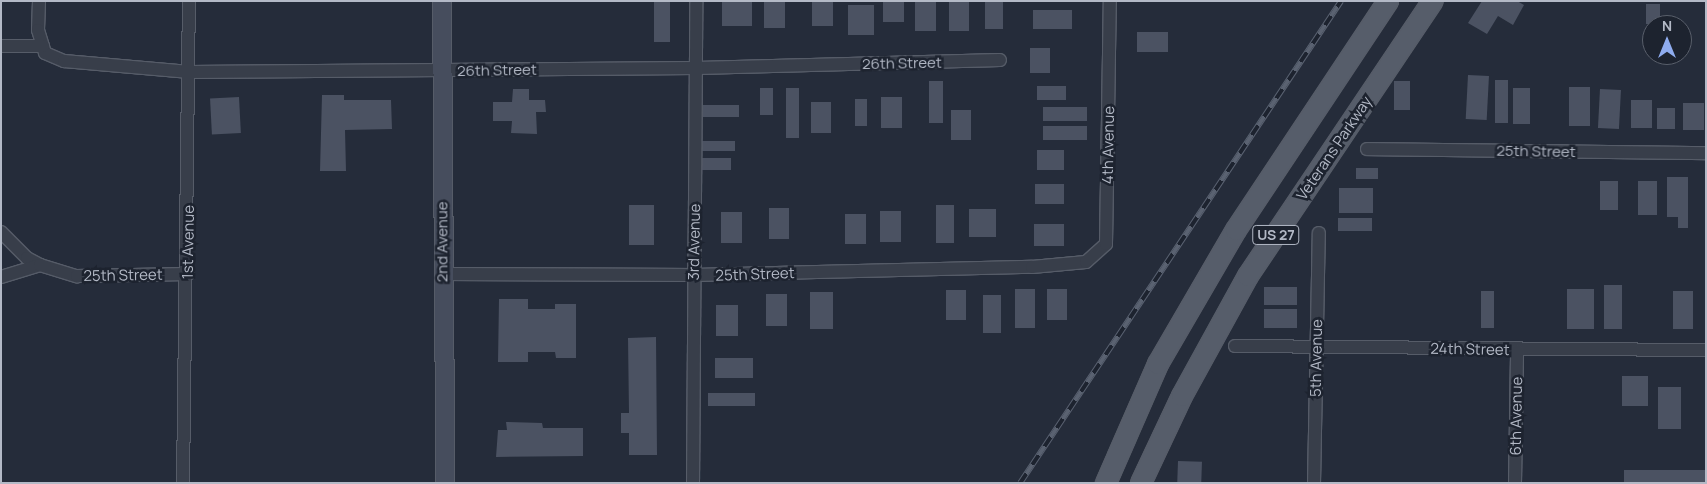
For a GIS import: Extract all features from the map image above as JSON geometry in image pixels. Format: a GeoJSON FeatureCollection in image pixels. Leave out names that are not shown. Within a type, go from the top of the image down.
{"type":"FeatureCollection","features":[{"type":"Feature","properties":{"kind":"main road","name":"2nd Avenue"},"geometry":{"type":"LineString","coordinates":[[442,1],[442,274],[445,483]]}},
{"type":"Feature","properties":{"kind":"main road","name":"US 27"},"geometry":{"type":"LineString","coordinates":[[1106,483],[1158,364],[1236,230],[1388,1]]}},
{"type":"Feature","properties":{"kind":"main road","name":"Veterans Parkway"},"geometry":{"type":"LineString","coordinates":[[1141,483],[1182,396],[1248,276],[1433,1]]}},
{"type":"Feature","properties":{"kind":"street"},"geometry":{"type":"LineString","coordinates":[[1,46],[43,46],[38,30],[38,1]]}},
{"type":"Feature","properties":{"kind":"street","name":"1st Avenue"},"geometry":{"type":"LineString","coordinates":[[183,483],[188,274],[190,1]]}},
{"type":"Feature","properties":{"kind":"street","name":"3rd Avenue"},"geometry":{"type":"LineString","coordinates":[[693,483],[696,1]]}},
{"type":"Feature","properties":{"kind":"street","name":"4th Avenue"},"geometry":{"type":"LineString","coordinates":[[1069,264],[1086,262],[1106,244],[1110,1]]}},
{"type":"Feature","properties":{"kind":"street","name":"26th Street"},"geometry":{"type":"LineString","coordinates":[[43,46],[46,53],[64,61],[190,72],[697,68],[1000,60]]}},
{"type":"Feature","properties":{"kind":"street","name":"25th Street"},"geometry":{"type":"LineString","coordinates":[[1367,149],[1706,153]]}},
{"type":"Feature","properties":{"kind":"street","name":"25th Street"},"geometry":{"type":"LineString","coordinates":[[1,232],[27,258],[77,276],[188,274]]}},
{"type":"Feature","properties":{"kind":"street","name":"5th Avenue"},"geometry":{"type":"LineString","coordinates":[[1314,483],[1319,233]]}},
{"type":"Feature","properties":{"kind":"street"},"geometry":{"type":"LineString","coordinates":[[1,277],[40,264]]}},
{"type":"Feature","properties":{"kind":"street","name":"25th Street"},"geometry":{"type":"LineString","coordinates":[[442,274],[694,276],[1069,264]]}},
{"type":"Feature","properties":{"kind":"street","name":"24th Street"},"geometry":{"type":"LineString","coordinates":[[1235,346],[1517,350],[1706,350]]}},
{"type":"Feature","properties":{"kind":"street","name":"6th Avenue"},"geometry":{"type":"LineString","coordinates":[[1515,483],[1517,350]]}},
{"type":"Feature","properties":{"kind":"building"},"geometry":{"type":"Polygon","coordinates":[[[722,1],[752,1],[752,26],[722,26],[722,1]]]}},
{"type":"Feature","properties":{"kind":"building"},"geometry":{"type":"Polygon","coordinates":[[[764,1],[785,1],[785,28],[764,28],[764,1]]]}},
{"type":"Feature","properties":{"kind":"building"},"geometry":{"type":"Polygon","coordinates":[[[812,1],[833,1],[833,26],[812,26],[812,1]]]}},
{"type":"Feature","properties":{"kind":"building"},"geometry":{"type":"Polygon","coordinates":[[[883,1],[904,1],[904,22],[883,22],[883,1]]]}},
{"type":"Feature","properties":{"kind":"building"},"geometry":{"type":"Polygon","coordinates":[[[915,1],[936,1],[936,31],[915,31],[915,1]]]}},
{"type":"Feature","properties":{"kind":"building"},"geometry":{"type":"Polygon","coordinates":[[[949,1],[969,1],[969,31],[949,31],[949,1]]]}},
{"type":"Feature","properties":{"kind":"building"},"geometry":{"type":"Polygon","coordinates":[[[985,1],[1003,1],[1003,29],[985,29],[985,1]]]}},
{"type":"Feature","properties":{"kind":"building"},"geometry":{"type":"Polygon","coordinates":[[[1482,1],[1517,1],[1524,5],[1513,25],[1498,16],[1487,34],[1468,23],[1482,1]]]}},
{"type":"Feature","properties":{"kind":"building"},"geometry":{"type":"Polygon","coordinates":[[[654,2],[670,2],[670,42],[654,42],[654,2]]]}},
{"type":"Feature","properties":{"kind":"building"},"geometry":{"type":"Polygon","coordinates":[[[1646,4],[1660,4],[1660,15],[1646,15],[1646,4]]]}},
{"type":"Feature","properties":{"kind":"building"},"geometry":{"type":"Polygon","coordinates":[[[848,5],[874,5],[874,35],[848,35],[848,5]]]}},
{"type":"Feature","properties":{"kind":"building"},"geometry":{"type":"Polygon","coordinates":[[[1033,10],[1072,10],[1072,29],[1033,29],[1033,10]]]}},
{"type":"Feature","properties":{"kind":"building"},"geometry":{"type":"Polygon","coordinates":[[[1137,32],[1168,32],[1168,52],[1137,52],[1137,32]]]}},
{"type":"Feature","properties":{"kind":"building"},"geometry":{"type":"Polygon","coordinates":[[[1030,48],[1050,48],[1050,73],[1030,73],[1030,48]]]}},
{"type":"Feature","properties":{"kind":"building"},"geometry":{"type":"Polygon","coordinates":[[[1468,75],[1489,76],[1487,120],[1466,119],[1468,75]]]}},
{"type":"Feature","properties":{"kind":"building"},"geometry":{"type":"Polygon","coordinates":[[[1495,80],[1508,80],[1508,123],[1495,123],[1495,80]]]}},
{"type":"Feature","properties":{"kind":"building"},"geometry":{"type":"Polygon","coordinates":[[[929,81],[943,81],[943,123],[929,123],[929,81]]]}},
{"type":"Feature","properties":{"kind":"building"},"geometry":{"type":"Polygon","coordinates":[[[1394,81],[1410,81],[1410,110],[1394,110],[1394,81]]]}},
{"type":"Feature","properties":{"kind":"building"},"geometry":{"type":"Polygon","coordinates":[[[1037,86],[1066,86],[1066,100],[1037,100],[1037,86]]]}},
{"type":"Feature","properties":{"kind":"building"},"geometry":{"type":"Polygon","coordinates":[[[1569,87],[1590,87],[1590,126],[1569,126],[1569,87]]]}},
{"type":"Feature","properties":{"kind":"building"},"geometry":{"type":"Polygon","coordinates":[[[760,88],[773,88],[773,115],[760,115],[760,88]]]}},
{"type":"Feature","properties":{"kind":"building"},"geometry":{"type":"Polygon","coordinates":[[[786,88],[799,88],[799,138],[786,138],[786,88]]]}},
{"type":"Feature","properties":{"kind":"building"},"geometry":{"type":"Polygon","coordinates":[[[1513,88],[1530,88],[1530,124],[1513,124],[1513,88]]]}},
{"type":"Feature","properties":{"kind":"building"},"geometry":{"type":"Polygon","coordinates":[[[513,89],[529,89],[529,100],[545,100],[546,112],[536,112],[537,134],[511,133],[512,121],[493,121],[493,102],[512,102],[513,89]]]}},
{"type":"Feature","properties":{"kind":"building"},"geometry":{"type":"Polygon","coordinates":[[[1600,89],[1621,90],[1619,129],[1598,128],[1600,89]]]}},
{"type":"Feature","properties":{"kind":"building"},"geometry":{"type":"Polygon","coordinates":[[[322,95],[344,95],[344,100],[391,100],[392,129],[345,130],[346,171],[320,171],[322,95]]]}},
{"type":"Feature","properties":{"kind":"building"},"geometry":{"type":"Polygon","coordinates":[[[239,97],[241,133],[212,134],[210,99],[239,97]]]}},
{"type":"Feature","properties":{"kind":"building"},"geometry":{"type":"Polygon","coordinates":[[[881,97],[902,97],[902,128],[881,128],[881,97]]]}},
{"type":"Feature","properties":{"kind":"building"},"geometry":{"type":"Polygon","coordinates":[[[855,99],[867,99],[867,126],[855,126],[855,99]]]}},
{"type":"Feature","properties":{"kind":"building"},"geometry":{"type":"Polygon","coordinates":[[[1631,100],[1652,100],[1652,128],[1631,128],[1631,100]]]}},
{"type":"Feature","properties":{"kind":"building"},"geometry":{"type":"Polygon","coordinates":[[[811,102],[831,102],[831,133],[811,133],[811,102]]]}},
{"type":"Feature","properties":{"kind":"building"},"geometry":{"type":"Polygon","coordinates":[[[1683,103],[1704,103],[1704,130],[1683,130],[1683,103]]]}},
{"type":"Feature","properties":{"kind":"building"},"geometry":{"type":"Polygon","coordinates":[[[703,105],[739,105],[739,117],[703,117],[703,105]]]}},
{"type":"Feature","properties":{"kind":"building"},"geometry":{"type":"Polygon","coordinates":[[[1043,107],[1087,107],[1087,121],[1043,121],[1043,107]]]}},
{"type":"Feature","properties":{"kind":"building"},"geometry":{"type":"Polygon","coordinates":[[[1657,108],[1675,108],[1675,129],[1657,129],[1657,108]]]}},
{"type":"Feature","properties":{"kind":"building"},"geometry":{"type":"Polygon","coordinates":[[[951,110],[971,110],[971,140],[951,140],[951,110]]]}},
{"type":"Feature","properties":{"kind":"building"},"geometry":{"type":"Polygon","coordinates":[[[1043,126],[1087,126],[1087,140],[1043,140],[1043,126]]]}},
{"type":"Feature","properties":{"kind":"building"},"geometry":{"type":"Polygon","coordinates":[[[702,141],[735,141],[735,151],[702,151],[702,141]]]}},
{"type":"Feature","properties":{"kind":"building"},"geometry":{"type":"Polygon","coordinates":[[[1037,150],[1064,150],[1064,170],[1037,170],[1037,150]]]}},
{"type":"Feature","properties":{"kind":"building"},"geometry":{"type":"Polygon","coordinates":[[[702,158],[731,158],[731,170],[702,170],[702,158]]]}},
{"type":"Feature","properties":{"kind":"building"},"geometry":{"type":"Polygon","coordinates":[[[1356,168],[1378,168],[1378,179],[1356,179],[1356,168]]]}},
{"type":"Feature","properties":{"kind":"building"},"geometry":{"type":"Polygon","coordinates":[[[1667,177],[1688,177],[1688,228],[1678,228],[1678,217],[1667,217],[1667,177]]]}},
{"type":"Feature","properties":{"kind":"building"},"geometry":{"type":"Polygon","coordinates":[[[1600,181],[1618,181],[1618,210],[1600,210],[1600,181]]]}},
{"type":"Feature","properties":{"kind":"building"},"geometry":{"type":"Polygon","coordinates":[[[1638,181],[1657,181],[1657,215],[1638,215],[1638,181]]]}},
{"type":"Feature","properties":{"kind":"building"},"geometry":{"type":"Polygon","coordinates":[[[1035,184],[1064,184],[1064,204],[1035,204],[1035,184]]]}},
{"type":"Feature","properties":{"kind":"building"},"geometry":{"type":"Polygon","coordinates":[[[1339,188],[1373,188],[1373,213],[1339,213],[1339,188]]]}},
{"type":"Feature","properties":{"kind":"building"},"geometry":{"type":"Polygon","coordinates":[[[629,205],[654,205],[654,245],[629,245],[629,205]]]}},
{"type":"Feature","properties":{"kind":"building"},"geometry":{"type":"Polygon","coordinates":[[[936,205],[954,205],[954,243],[936,243],[936,205]]]}},
{"type":"Feature","properties":{"kind":"building"},"geometry":{"type":"Polygon","coordinates":[[[769,208],[789,208],[789,239],[769,239],[769,208]]]}},
{"type":"Feature","properties":{"kind":"building"},"geometry":{"type":"Polygon","coordinates":[[[969,209],[996,209],[996,237],[969,237],[969,209]]]}},
{"type":"Feature","properties":{"kind":"building"},"geometry":{"type":"Polygon","coordinates":[[[880,211],[901,211],[901,242],[880,242],[880,211]]]}},
{"type":"Feature","properties":{"kind":"building"},"geometry":{"type":"Polygon","coordinates":[[[721,212],[742,212],[742,243],[721,243],[721,212]]]}},
{"type":"Feature","properties":{"kind":"building"},"geometry":{"type":"Polygon","coordinates":[[[845,214],[866,214],[866,244],[845,244],[845,214]]]}},
{"type":"Feature","properties":{"kind":"building"},"geometry":{"type":"Polygon","coordinates":[[[1338,218],[1372,218],[1372,231],[1338,231],[1338,218]]]}},
{"type":"Feature","properties":{"kind":"building"},"geometry":{"type":"Polygon","coordinates":[[[1034,224],[1064,224],[1064,246],[1034,246],[1034,224]]]}},
{"type":"Feature","properties":{"kind":"building"},"geometry":{"type":"Polygon","coordinates":[[[1604,285],[1622,285],[1622,329],[1604,329],[1604,285]]]}},
{"type":"Feature","properties":{"kind":"building"},"geometry":{"type":"Polygon","coordinates":[[[1264,287],[1297,287],[1297,305],[1264,305],[1264,287]]]}},
{"type":"Feature","properties":{"kind":"building"},"geometry":{"type":"Polygon","coordinates":[[[1015,289],[1035,289],[1035,328],[1015,328],[1015,289]]]}},
{"type":"Feature","properties":{"kind":"building"},"geometry":{"type":"Polygon","coordinates":[[[1047,289],[1067,289],[1067,320],[1047,320],[1047,289]]]}},
{"type":"Feature","properties":{"kind":"building"},"geometry":{"type":"Polygon","coordinates":[[[1567,289],[1594,289],[1594,329],[1567,329],[1567,289]]]}},
{"type":"Feature","properties":{"kind":"building"},"geometry":{"type":"Polygon","coordinates":[[[946,290],[966,290],[966,320],[946,320],[946,290]]]}},
{"type":"Feature","properties":{"kind":"building"},"geometry":{"type":"Polygon","coordinates":[[[1481,291],[1494,291],[1494,328],[1481,328],[1481,291]]]}},
{"type":"Feature","properties":{"kind":"building"},"geometry":{"type":"Polygon","coordinates":[[[1673,291],[1693,291],[1693,329],[1673,329],[1673,291]]]}},
{"type":"Feature","properties":{"kind":"building"},"geometry":{"type":"Polygon","coordinates":[[[810,292],[833,292],[833,329],[810,329],[810,292]]]}},
{"type":"Feature","properties":{"kind":"building"},"geometry":{"type":"Polygon","coordinates":[[[766,294],[787,294],[787,326],[766,326],[766,294]]]}},
{"type":"Feature","properties":{"kind":"building"},"geometry":{"type":"Polygon","coordinates":[[[983,295],[1001,295],[1001,333],[983,333],[983,295]]]}},
{"type":"Feature","properties":{"kind":"building"},"geometry":{"type":"Polygon","coordinates":[[[499,299],[528,299],[528,309],[555,309],[555,304],[576,304],[576,358],[556,358],[555,352],[528,352],[528,362],[498,362],[499,299]]]}},
{"type":"Feature","properties":{"kind":"building"},"geometry":{"type":"Polygon","coordinates":[[[716,305],[738,305],[738,336],[716,336],[716,305]]]}},
{"type":"Feature","properties":{"kind":"building"},"geometry":{"type":"Polygon","coordinates":[[[1264,309],[1297,309],[1297,328],[1264,328],[1264,309]]]}},
{"type":"Feature","properties":{"kind":"building"},"geometry":{"type":"Polygon","coordinates":[[[656,337],[657,455],[629,455],[629,433],[621,433],[621,413],[629,413],[628,338],[656,337]]]}},
{"type":"Feature","properties":{"kind":"building"},"geometry":{"type":"Polygon","coordinates":[[[715,358],[753,358],[753,378],[715,378],[715,358]]]}},
{"type":"Feature","properties":{"kind":"building"},"geometry":{"type":"Polygon","coordinates":[[[1622,376],[1648,376],[1648,406],[1622,406],[1622,376]]]}},
{"type":"Feature","properties":{"kind":"building"},"geometry":{"type":"Polygon","coordinates":[[[1658,387],[1681,387],[1681,429],[1658,429],[1658,387]]]}},
{"type":"Feature","properties":{"kind":"building"},"geometry":{"type":"Polygon","coordinates":[[[708,393],[755,393],[755,406],[708,406],[708,393]]]}},
{"type":"Feature","properties":{"kind":"building"},"geometry":{"type":"Polygon","coordinates":[[[506,422],[542,423],[543,428],[583,428],[583,456],[496,457],[498,430],[507,430],[506,422]]]}},
{"type":"Feature","properties":{"kind":"building"},"geometry":{"type":"Polygon","coordinates":[[[1178,461],[1202,462],[1201,483],[1177,483],[1178,461]]]}},
{"type":"Feature","properties":{"kind":"building"},"geometry":{"type":"Polygon","coordinates":[[[1624,470],[1706,470],[1706,483],[1624,483],[1624,470]]]}},
{"type":"Feature","properties":{"kind":"railway"},"geometry":{"type":"LineString","coordinates":[[1020,483],[1341,1]]}}]}
